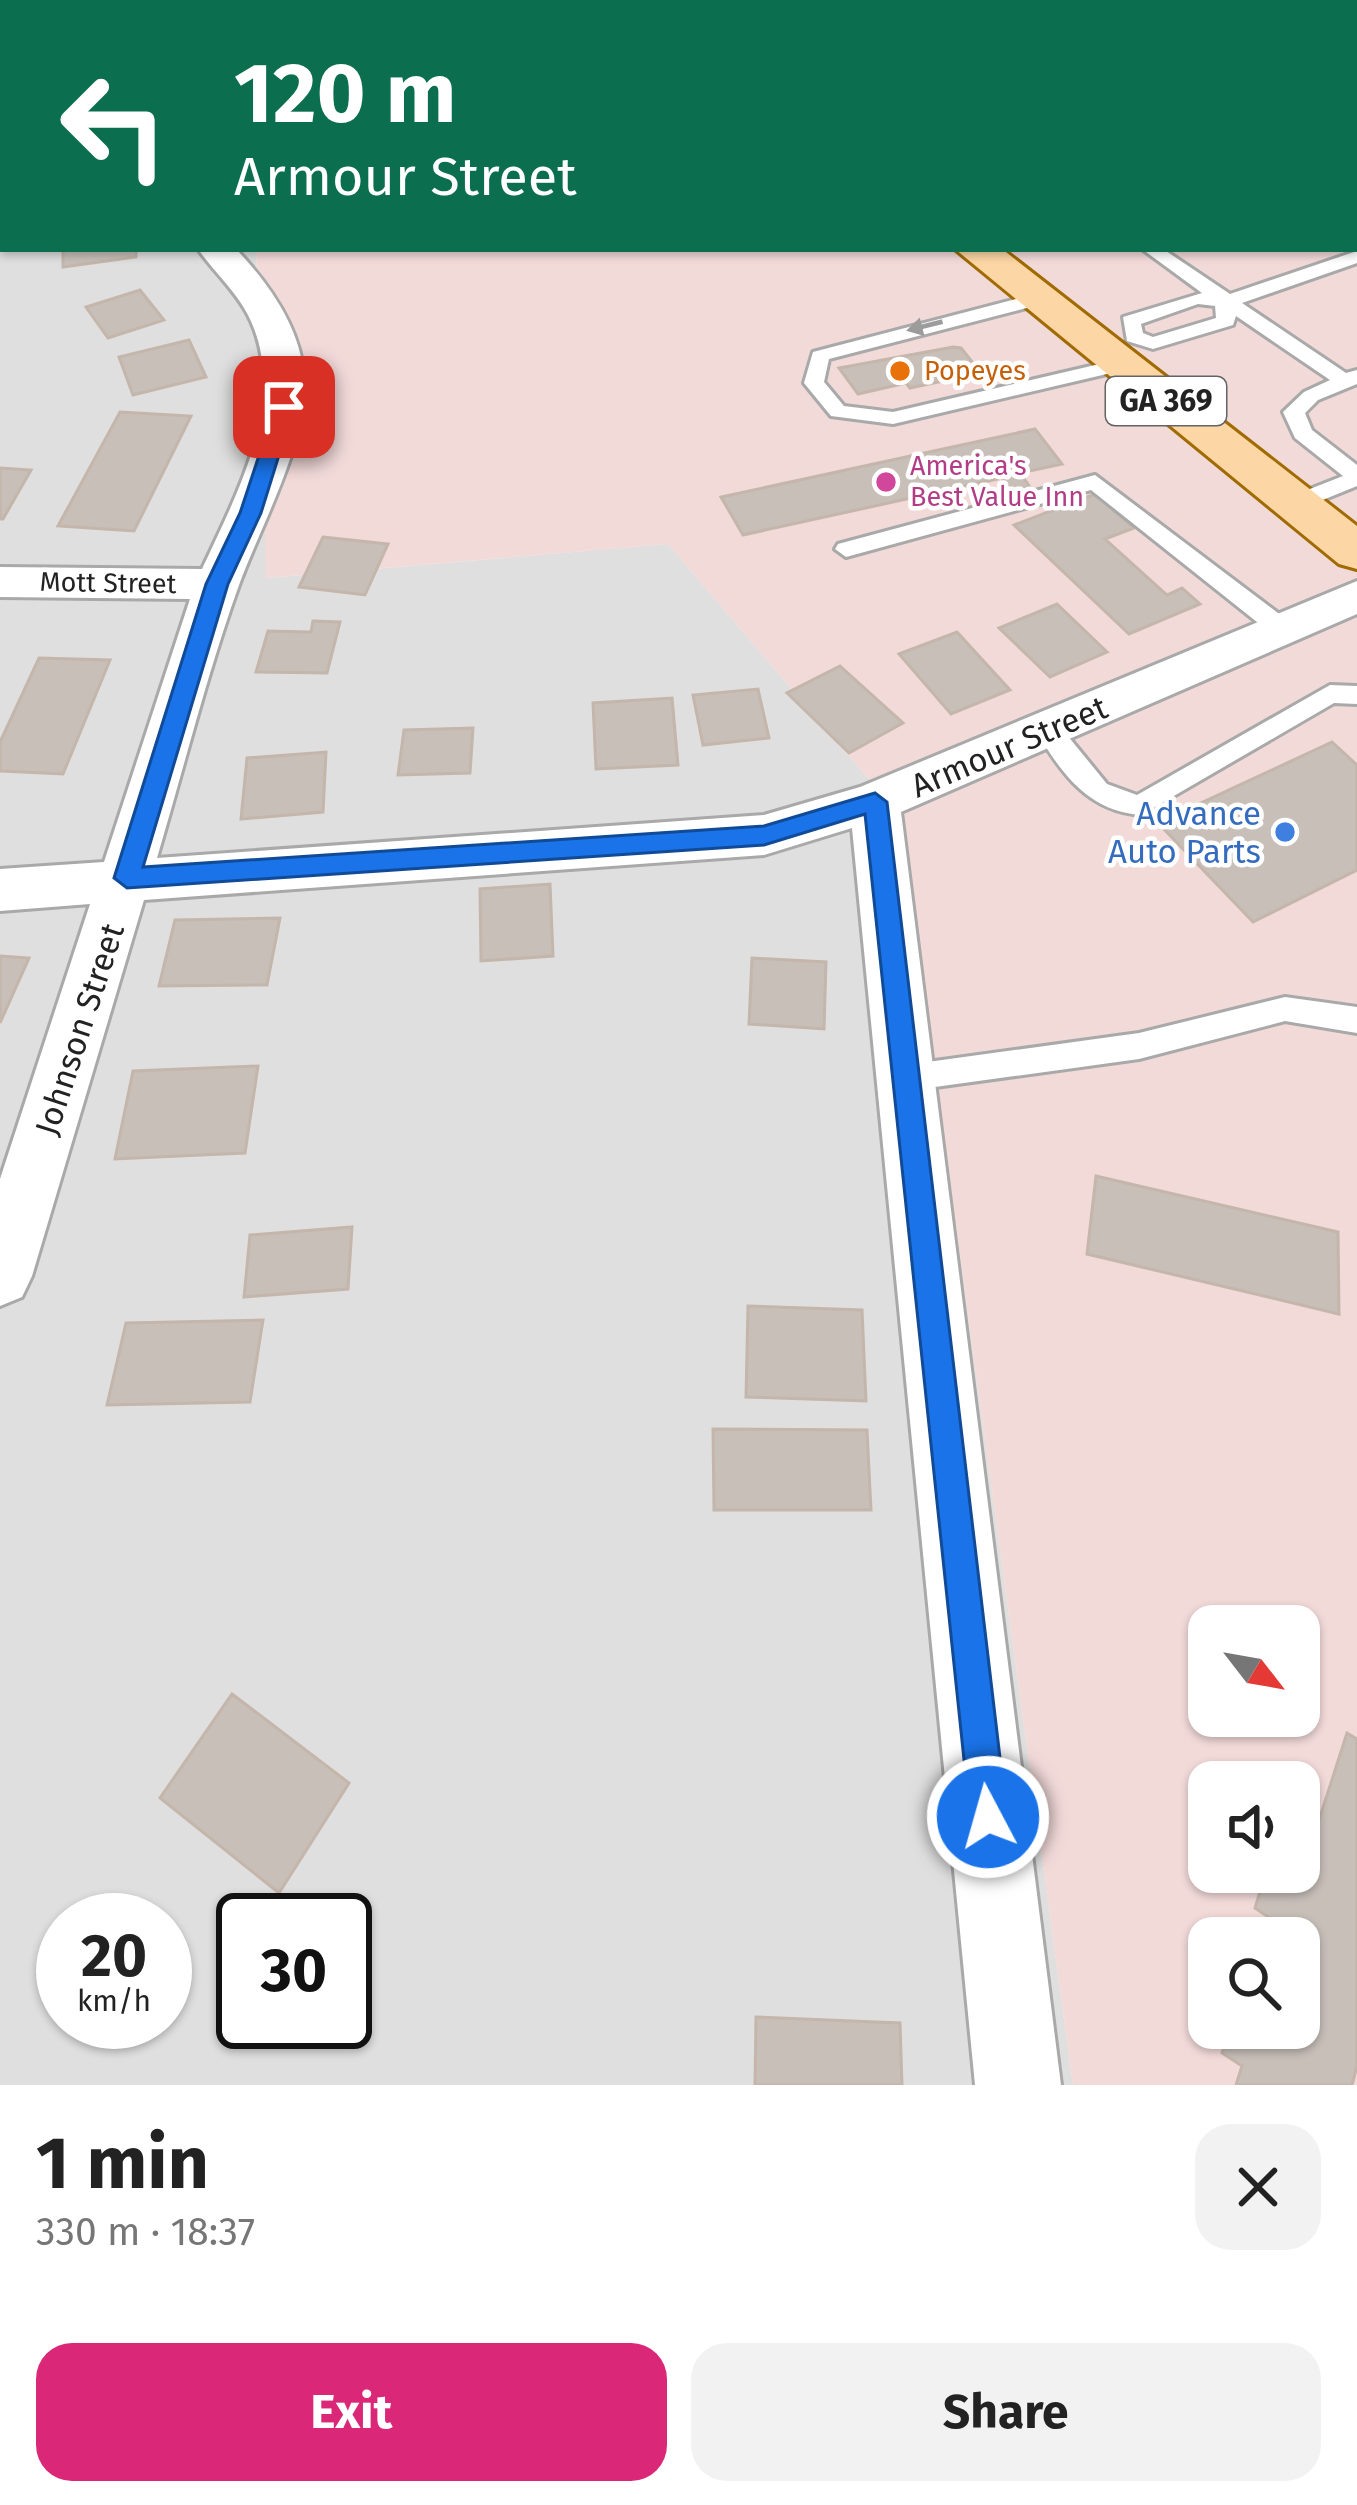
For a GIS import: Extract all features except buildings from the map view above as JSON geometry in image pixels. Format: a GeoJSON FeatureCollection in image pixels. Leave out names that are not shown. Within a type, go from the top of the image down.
{"type":"FeatureCollection","features":[{"type":"Feature","properties":{"kind":"main road","name":"GA 369"},"geometry":{"type":"LineString","coordinates":[[980,252],[1039,299],[1118,350],[1357,552]]}},
{"type":"Feature","properties":{"kind":"street","name":"Johnson Street"},"geometry":{"type":"LineString","coordinates":[[0,1276],[217,584],[262,477],[284,407],[286,374],[280,344],[251,290],[218,252]]}},
{"type":"Feature","properties":{"kind":"street","name":"Mott Street"},"geometry":{"type":"LineString","coordinates":[[0,582],[217,584]]}},
{"type":"Feature","properties":{"kind":"street","name":"Armour Street"},"geometry":{"type":"LineString","coordinates":[[0,890],[764,836],[875,802],[1357,596]]}},
{"type":"Feature","properties":{"kind":"street"},"geometry":{"type":"LineString","coordinates":[[875,802],[1018,2085]]}},
{"type":"Feature","properties":{"kind":"lane"},"geometry":{"type":"LineString","coordinates":[[1154,252],[1350,379]]}},
{"type":"Feature","properties":{"kind":"lane"},"geometry":{"type":"LineString","coordinates":[[1039,299],[820,356],[814,382],[838,412],[893,418],[1118,350],[1130,321],[1197,298],[1226,302],[1357,257]]}},
{"type":"Feature","properties":{"kind":"lane"},"geometry":{"type":"LineString","coordinates":[[1295,503],[1357,477],[1303,433],[1294,412],[1311,396],[1350,379]]}},
{"type":"Feature","properties":{"kind":"lane"},"geometry":{"type":"LineString","coordinates":[[847,548],[1095,482],[1281,628]]}},
{"type":"Feature","properties":{"kind":"lane"},"geometry":{"type":"LineString","coordinates":[[1049,731],[1095,794],[1118,805],[1141,805],[1330,694],[1357,695]]}},
{"type":"Feature","properties":{"kind":"lane"},"geometry":{"type":"LineString","coordinates":[[907,1078],[1139,1046],[1286,1009],[1356,1016]]}},
{"type":"Feature","properties":{"kind":"shaded area"},"geometry":{"type":"Polygon","coordinates":[[[0,252],[256,252],[267,578],[668,544],[900,816],[1073,2085],[0,2085],[0,252]]]}},
{"type":"Feature","properties":{"kind":"shaded area"},"geometry":{"type":"Polygon","coordinates":[[[256,252],[1357,252],[1357,2085],[1073,2085],[900,816],[668,544],[266,578],[256,252]]]}},
{"type":"Feature","properties":{"kind":"place","name":"Popeyes"},"geometry":{"type":"Point","coordinates":[900,371]}},
{"type":"Feature","properties":{"kind":"place","name":"America's Best Value Inn"},"geometry":{"type":"Point","coordinates":[886,482]}},
{"type":"Feature","properties":{"kind":"place","name":"Advance Auto Parts"},"geometry":{"type":"Point","coordinates":[1285,832]}},
{"type":"Feature","properties":{"kind":"route"},"geometry":{"type":"LineString","coordinates":[[284,407],[250,513],[217,584],[127,878],[764,836],[875,802],[988,1817]]}}]}
